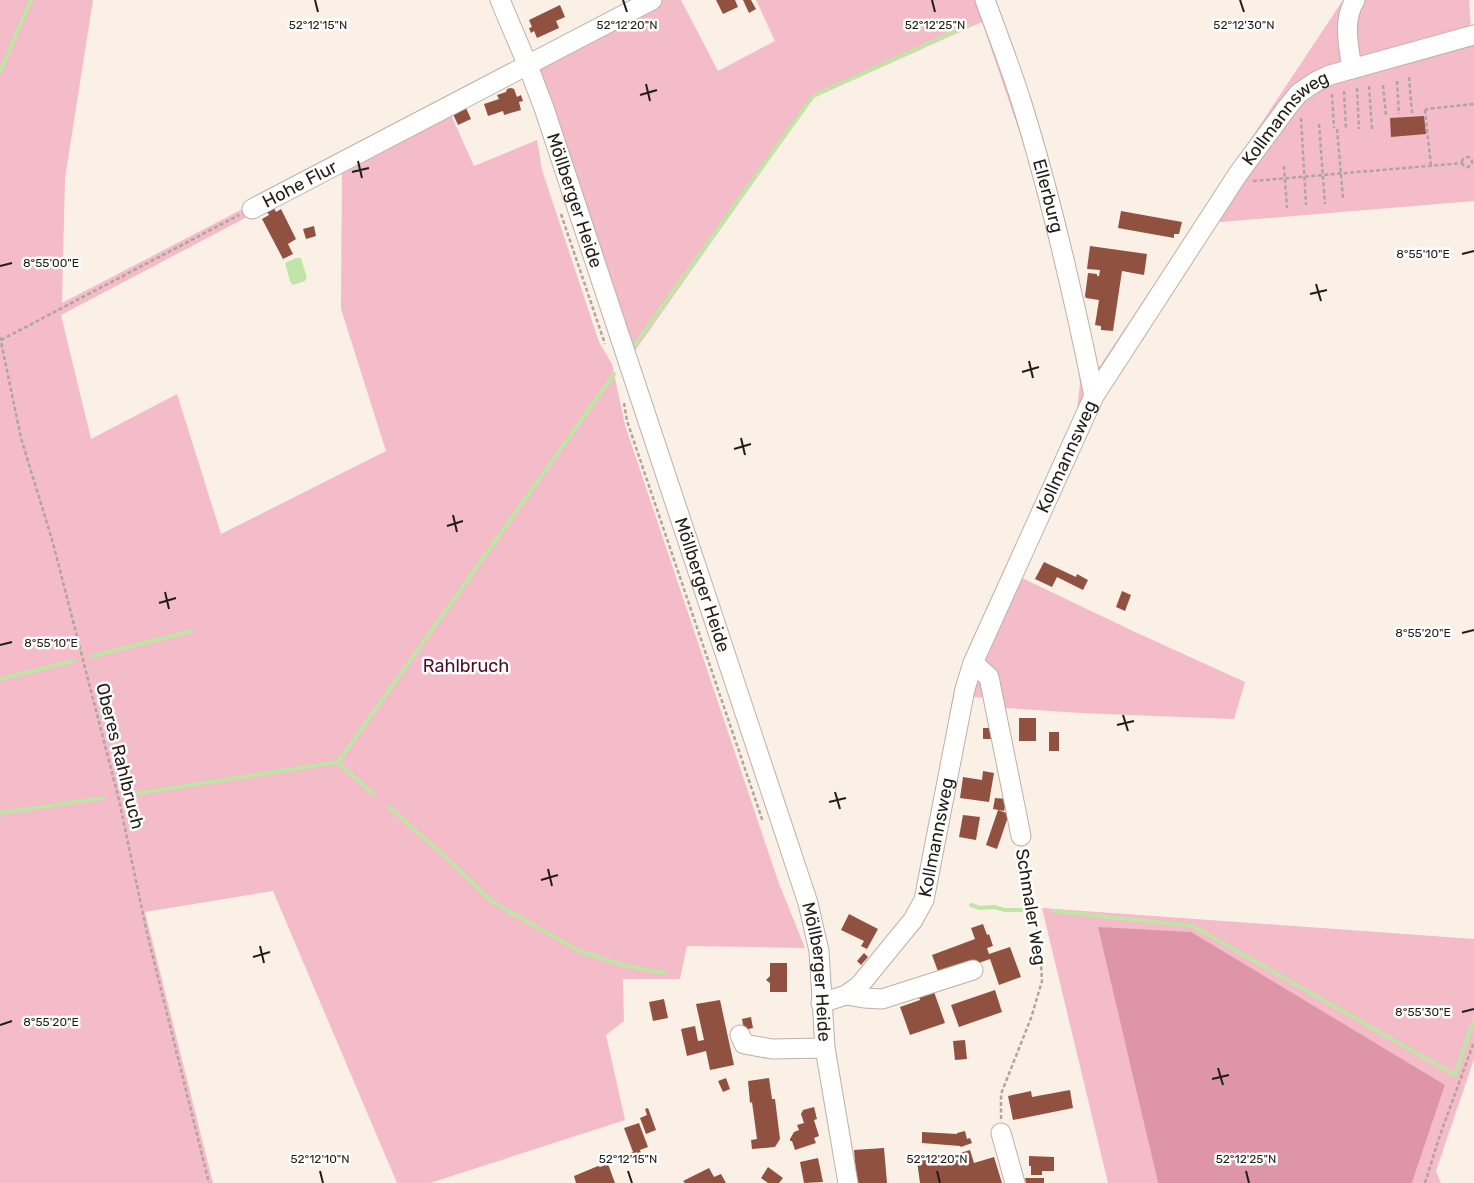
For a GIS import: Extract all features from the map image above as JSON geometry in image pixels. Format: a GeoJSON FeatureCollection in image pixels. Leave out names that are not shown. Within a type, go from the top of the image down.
{"type":"FeatureCollection","features":[{"type":"Feature","properties":{"kind":"street","name":"Möllberger Heide"},"geometry":{"type":"LineString","coordinates":[[500,0],[544,108],[808,903],[820,952],[821,1003],[825,1048],[848,1183]]}},
{"type":"Feature","properties":{"kind":"street","name":"Hohe Flur"},"geometry":{"type":"LineString","coordinates":[[252,209],[652,0]]}},
{"type":"Feature","properties":{"kind":"street","name":"Ellerburg"},"geometry":{"type":"LineString","coordinates":[[985,0],[1022,103],[1049,195],[1079,322],[1094,396]]}},
{"type":"Feature","properties":{"kind":"street"},"geometry":{"type":"LineString","coordinates":[[1352,69],[1347,19],[1354,0]]}},
{"type":"Feature","properties":{"kind":"street","name":"Kollmannsweg"},"geometry":{"type":"LineString","coordinates":[[821,1003],[846,995],[859,986],[913,920],[924,900],[964,690],[973,663],[1094,396],[1238,174],[1299,93],[1317,81],[1352,69],[1474,35]]}},
{"type":"Feature","properties":{"kind":"street","name":"Schmaler Weg"},"geometry":{"type":"LineString","coordinates":[[973,663],[989,677],[1020,836]]}},
{"type":"Feature","properties":{"kind":"street"},"geometry":{"type":"LineString","coordinates":[[846,995],[882,999],[973,970]]}},
{"type":"Feature","properties":{"kind":"street"},"geometry":{"type":"LineString","coordinates":[[740,1035],[744,1044],[772,1049],[825,1048]]}},
{"type":"Feature","properties":{"kind":"street"},"geometry":{"type":"LineString","coordinates":[[1001,1133],[1016,1183]]}},
{"type":"Feature","properties":{"kind":"path"},"geometry":{"type":"LineString","coordinates":[[1409,77],[1412,113]]}},
{"type":"Feature","properties":{"kind":"path"},"geometry":{"type":"LineString","coordinates":[[1397,81],[1399,114]]}},
{"type":"Feature","properties":{"kind":"path"},"geometry":{"type":"LineString","coordinates":[[1383,85],[1386,116]]}},
{"type":"Feature","properties":{"kind":"path"},"geometry":{"type":"LineString","coordinates":[[1369,86],[1372,129]]}},
{"type":"Feature","properties":{"kind":"path"},"geometry":{"type":"LineString","coordinates":[[1357,88],[1359,129]]}},
{"type":"Feature","properties":{"kind":"path"},"geometry":{"type":"LineString","coordinates":[[1344,91],[1346,129]]}},
{"type":"Feature","properties":{"kind":"path"},"geometry":{"type":"LineString","coordinates":[[1332,94],[1343,198]]}},
{"type":"Feature","properties":{"kind":"path"},"geometry":{"type":"LineString","coordinates":[[1431,166],[1425,111],[1427,109],[1474,104]]}},
{"type":"Feature","properties":{"kind":"path"},"geometry":{"type":"LineString","coordinates":[[1301,118],[1306,205]]}},
{"type":"Feature","properties":{"kind":"path"},"geometry":{"type":"LineString","coordinates":[[1319,124],[1325,204]]}},
{"type":"Feature","properties":{"kind":"path"},"geometry":{"type":"LineString","coordinates":[[1466,158],[1470,158],[1473,162],[1471,166],[1467,167],[1463,163],[1463,160],[1466,158]]}},
{"type":"Feature","properties":{"kind":"path"},"geometry":{"type":"LineString","coordinates":[[1238,174],[1251,181],[1463,163]]}},
{"type":"Feature","properties":{"kind":"path"},"geometry":{"type":"LineString","coordinates":[[1284,166],[1287,208]]}},
{"type":"Feature","properties":{"kind":"path","name":"Hohe Flur"},"geometry":{"type":"LineString","coordinates":[[0,340],[252,209]]}},
{"type":"Feature","properties":{"kind":"path"},"geometry":{"type":"LineString","coordinates":[[561,214],[602,337],[608,348]]}},
{"type":"Feature","properties":{"kind":"path","name":"Oberes Rahlbruch"},"geometry":{"type":"LineString","coordinates":[[0,340],[21,438],[53,543],[119,800],[147,933],[209,1183]]}},
{"type":"Feature","properties":{"kind":"path"},"geometry":{"type":"LineString","coordinates":[[624,398],[627,421],[766,830]]}},
{"type":"Feature","properties":{"kind":"path","name":"Schmaler Weg"},"geometry":{"type":"LineString","coordinates":[[1001,1133],[1001,1094],[1031,1018],[1042,982],[1040,947],[1020,836]]}},
{"type":"Feature","properties":{"kind":"path"},"geometry":{"type":"LineString","coordinates":[[1425,1183],[1440,1135],[1474,1042]]}},
{"type":"Feature","properties":{"kind":"green space","name":"Rahlbruch"},"geometry":{"type":"Polygon","coordinates":[[[0,0],[93,0],[65,178],[62,303],[512,69],[450,113],[474,166],[537,140],[542,170],[599,342],[612,364],[625,425],[778,881],[805,948],[687,946],[680,979],[623,979],[624,1021],[606,1035],[625,1120],[430,1183],[397,1183],[273,891],[145,912],[213,1183],[0,1183],[0,0]],[[342,167],[61,315],[91,439],[177,394],[221,534],[386,451],[341,309],[342,167]]]}},
{"type":"Feature","properties":{"kind":"green space"},"geometry":{"type":"Polygon","coordinates":[[[634,0],[681,0],[718,71],[775,41],[756,0],[989,0],[1096,366],[1100,366],[1343,0],[1469,0],[1471,30],[1474,29],[1474,201],[1221,222],[1216,219],[1103,397],[1020,577],[1245,682],[1234,719],[1080,713],[992,707],[990,698],[973,697],[929,909],[922,926],[905,944],[907,913],[917,895],[954,690],[966,653],[1077,410],[1080,384],[1077,354],[1030,163],[982,22],[813,98],[634,352],[540,69],[634,0]]]}},
{"type":"Feature","properties":{"kind":"green space"},"geometry":{"type":"Polygon","coordinates":[[[1042,908],[1474,939],[1474,1059],[1436,1171],[1441,1183],[1412,1183],[1445,1085],[1099,928],[1158,1183],[1108,1183],[1042,908]]]}},
{"type":"Feature","properties":{"kind":"shaded area"},"geometry":{"type":"Polygon","coordinates":[[[301,258],[307,278],[305,281],[293,285],[285,263],[301,258]]]}},
{"type":"Feature","properties":{"kind":"shaded area"},"geometry":{"type":"Polygon","coordinates":[[[1098,927],[1191,932],[1445,1085],[1412,1183],[1158,1183],[1098,927]]]}},
{"type":"Feature","properties":{"kind":"building"},"geometry":{"type":"Polygon","coordinates":[[[716,0],[735,0],[738,7],[723,14],[716,0]]]}},
{"type":"Feature","properties":{"kind":"building"},"geometry":{"type":"Polygon","coordinates":[[[743,0],[751,0],[756,9],[749,13],[743,0]]]}},
{"type":"Feature","properties":{"kind":"building"},"geometry":{"type":"Polygon","coordinates":[[[560,5],[565,17],[556,21],[559,28],[537,38],[534,31],[531,33],[529,28],[532,27],[529,20],[560,5]]]}},
{"type":"Feature","properties":{"kind":"building"},"geometry":{"type":"Polygon","coordinates":[[[511,88],[514,89],[517,97],[521,95],[523,101],[519,102],[521,110],[504,115],[503,111],[488,116],[484,104],[499,99],[497,95],[511,88]]]}},
{"type":"Feature","properties":{"kind":"building"},"geometry":{"type":"Polygon","coordinates":[[[466,108],[471,119],[458,125],[453,114],[466,108]]]}},
{"type":"Feature","properties":{"kind":"building"},"geometry":{"type":"Polygon","coordinates":[[[1424,116],[1426,134],[1391,137],[1390,118],[1424,116]]]}},
{"type":"Feature","properties":{"kind":"building"},"geometry":{"type":"Polygon","coordinates":[[[274,208],[276,212],[281,209],[296,239],[288,244],[293,254],[283,259],[262,219],[269,215],[267,212],[274,208]]]}},
{"type":"Feature","properties":{"kind":"building"},"geometry":{"type":"Polygon","coordinates":[[[1121,211],[1182,222],[1179,234],[1174,234],[1174,238],[1118,228],[1121,211]]]}},
{"type":"Feature","properties":{"kind":"building"},"geometry":{"type":"Polygon","coordinates":[[[314,226],[316,236],[306,239],[303,229],[314,226]]]}},
{"type":"Feature","properties":{"kind":"building"},"geometry":{"type":"Polygon","coordinates":[[[1090,246],[1147,254],[1144,275],[1122,271],[1113,331],[1101,330],[1101,326],[1095,325],[1099,300],[1086,298],[1085,296],[1088,273],[1099,276],[1100,270],[1087,269],[1090,246]]]}},
{"type":"Feature","properties":{"kind":"building"},"geometry":{"type":"Polygon","coordinates":[[[1044,562],[1076,577],[1077,574],[1088,580],[1083,590],[1057,577],[1052,587],[1035,579],[1044,562]]]}},
{"type":"Feature","properties":{"kind":"building"},"geometry":{"type":"Polygon","coordinates":[[[1122,591],[1131,595],[1125,611],[1116,607],[1122,591]]]}},
{"type":"Feature","properties":{"kind":"building"},"geometry":{"type":"Polygon","coordinates":[[[1019,718],[1036,718],[1036,741],[1019,741],[1019,718]]]}},
{"type":"Feature","properties":{"kind":"building"},"geometry":{"type":"Polygon","coordinates":[[[983,728],[992,728],[992,739],[983,739],[983,728]]]}},
{"type":"Feature","properties":{"kind":"building"},"geometry":{"type":"Polygon","coordinates":[[[1049,732],[1059,732],[1059,751],[1049,751],[1049,732]]]}},
{"type":"Feature","properties":{"kind":"building"},"geometry":{"type":"Polygon","coordinates":[[[983,771],[994,773],[989,802],[960,798],[963,777],[982,780],[983,771]]]}},
{"type":"Feature","properties":{"kind":"building"},"geometry":{"type":"Polygon","coordinates":[[[995,798],[1007,799],[1004,811],[993,809],[995,798]]]}},
{"type":"Feature","properties":{"kind":"building"},"geometry":{"type":"Polygon","coordinates":[[[998,810],[1009,814],[997,849],[986,845],[998,810]]]}},
{"type":"Feature","properties":{"kind":"building"},"geometry":{"type":"Polygon","coordinates":[[[963,815],[980,817],[976,840],[959,837],[963,815]]]}},
{"type":"Feature","properties":{"kind":"building"},"geometry":{"type":"Polygon","coordinates":[[[849,914],[878,929],[867,949],[861,946],[864,941],[841,930],[849,914]]]}},
{"type":"Feature","properties":{"kind":"building"},"geometry":{"type":"Polygon","coordinates":[[[983,924],[993,946],[987,948],[989,954],[1010,947],[1021,977],[999,985],[990,959],[940,977],[932,955],[975,939],[971,928],[983,924]]]}},
{"type":"Feature","properties":{"kind":"building"},"geometry":{"type":"Polygon","coordinates":[[[864,953],[868,957],[861,965],[857,961],[864,953]]]}},
{"type":"Feature","properties":{"kind":"building"},"geometry":{"type":"Polygon","coordinates":[[[770,963],[787,963],[787,992],[770,992],[770,983],[766,980],[770,976],[770,963]]]}},
{"type":"Feature","properties":{"kind":"building"},"geometry":{"type":"Polygon","coordinates":[[[933,989],[945,1023],[910,1035],[900,1007],[920,1000],[918,994],[933,989]]]}},
{"type":"Feature","properties":{"kind":"building"},"geometry":{"type":"Polygon","coordinates":[[[995,990],[1002,1012],[959,1027],[951,1005],[995,990]]]}},
{"type":"Feature","properties":{"kind":"building"},"geometry":{"type":"Polygon","coordinates":[[[664,999],[668,1018],[653,1021],[649,1002],[664,999]]]}},
{"type":"Feature","properties":{"kind":"building"},"geometry":{"type":"Polygon","coordinates":[[[720,1000],[734,1065],[710,1070],[706,1051],[687,1056],[681,1029],[695,1026],[698,1041],[704,1040],[696,1004],[720,1000]]]}},
{"type":"Feature","properties":{"kind":"building"},"geometry":{"type":"Polygon","coordinates":[[[751,1017],[753,1028],[744,1030],[742,1019],[751,1017]]]}},
{"type":"Feature","properties":{"kind":"building"},"geometry":{"type":"Polygon","coordinates":[[[965,1040],[967,1059],[955,1060],[953,1041],[965,1040]]]}},
{"type":"Feature","properties":{"kind":"building"},"geometry":{"type":"Polygon","coordinates":[[[726,1078],[730,1089],[723,1092],[718,1081],[726,1078]]]}},
{"type":"Feature","properties":{"kind":"building"},"geometry":{"type":"Polygon","coordinates":[[[769,1078],[772,1099],[775,1099],[780,1139],[775,1147],[752,1149],[751,1140],[757,1139],[748,1081],[769,1078]]]}},
{"type":"Feature","properties":{"kind":"building"},"geometry":{"type":"Polygon","coordinates":[[[1070,1090],[1073,1108],[1013,1120],[1008,1096],[1031,1091],[1032,1097],[1070,1090]]]}},
{"type":"Feature","properties":{"kind":"building"},"geometry":{"type":"Polygon","coordinates":[[[814,1107],[817,1119],[814,1120],[819,1136],[814,1138],[816,1143],[795,1150],[790,1139],[794,1132],[799,1130],[797,1125],[804,1123],[801,1114],[803,1110],[814,1107]]]}},
{"type":"Feature","properties":{"kind":"building"},"geometry":{"type":"Polygon","coordinates":[[[648,1108],[656,1130],[646,1134],[640,1118],[647,1115],[645,1109],[648,1108]]]}},
{"type":"Feature","properties":{"kind":"building"},"geometry":{"type":"Polygon","coordinates":[[[639,1123],[648,1147],[640,1150],[641,1154],[631,1157],[630,1153],[633,1152],[624,1128],[639,1123]]]}},
{"type":"Feature","properties":{"kind":"building"},"geometry":{"type":"Polygon","coordinates":[[[965,1131],[967,1139],[970,1138],[972,1143],[961,1147],[922,1143],[922,1132],[957,1134],[965,1131]]]}},
{"type":"Feature","properties":{"kind":"building"},"geometry":{"type":"Polygon","coordinates":[[[884,1148],[887,1183],[857,1183],[854,1150],[884,1148]]]}},
{"type":"Feature","properties":{"kind":"building"},"geometry":{"type":"Polygon","coordinates":[[[970,1150],[974,1163],[994,1157],[1002,1183],[920,1183],[917,1161],[933,1157],[934,1161],[970,1150]]]}},
{"type":"Feature","properties":{"kind":"building"},"geometry":{"type":"Polygon","coordinates":[[[1029,1156],[1054,1157],[1054,1171],[1042,1171],[1042,1175],[1031,1175],[1029,1156]]]}},
{"type":"Feature","properties":{"kind":"building"},"geometry":{"type":"Polygon","coordinates":[[[818,1158],[823,1182],[804,1183],[800,1162],[818,1158]]]}},
{"type":"Feature","properties":{"kind":"building"},"geometry":{"type":"Polygon","coordinates":[[[608,1164],[615,1183],[576,1183],[574,1176],[608,1164]]]}},
{"type":"Feature","properties":{"kind":"building"},"geometry":{"type":"Polygon","coordinates":[[[768,1167],[783,1178],[779,1183],[768,1183],[761,1178],[768,1167]]]}},
{"type":"Feature","properties":{"kind":"building"},"geometry":{"type":"Polygon","coordinates":[[[709,1168],[714,1177],[721,1174],[726,1183],[685,1183],[683,1181],[709,1168]]]}},
{"type":"Feature","properties":{"kind":"building"},"geometry":{"type":"Polygon","coordinates":[[[1025,1178],[1044,1178],[1044,1183],[1026,1183],[1025,1178]]]}},
{"type":"Feature","properties":{"kind":"waterway"},"geometry":{"type":"LineString","coordinates":[[0,72],[31,0]]}},
{"type":"Feature","properties":{"kind":"waterway"},"geometry":{"type":"LineString","coordinates":[[631,350],[813,96],[969,25]]}},
{"type":"Feature","properties":{"kind":"waterway"},"geometry":{"type":"LineString","coordinates":[[127,795],[338,762],[614,374]]}},
{"type":"Feature","properties":{"kind":"waterway"},"geometry":{"type":"LineString","coordinates":[[92,656],[191,631]]}},
{"type":"Feature","properties":{"kind":"waterway"},"geometry":{"type":"LineString","coordinates":[[0,679],[73,661]]}},
{"type":"Feature","properties":{"kind":"waterway"},"geometry":{"type":"LineString","coordinates":[[338,762],[374,795]]}},
{"type":"Feature","properties":{"kind":"waterway"},"geometry":{"type":"LineString","coordinates":[[0,813],[103,798]]}},
{"type":"Feature","properties":{"kind":"waterway"},"geometry":{"type":"LineString","coordinates":[[389,807],[450,861],[491,901],[581,952],[627,966],[665,973]]}},
{"type":"Feature","properties":{"kind":"waterway"},"geometry":{"type":"LineString","coordinates":[[971,905],[980,908],[994,907],[1005,910],[1022,910]]}},
{"type":"Feature","properties":{"kind":"waterway"},"geometry":{"type":"LineString","coordinates":[[1053,911],[1193,926],[1455,1075],[1474,1019]]}}]}
